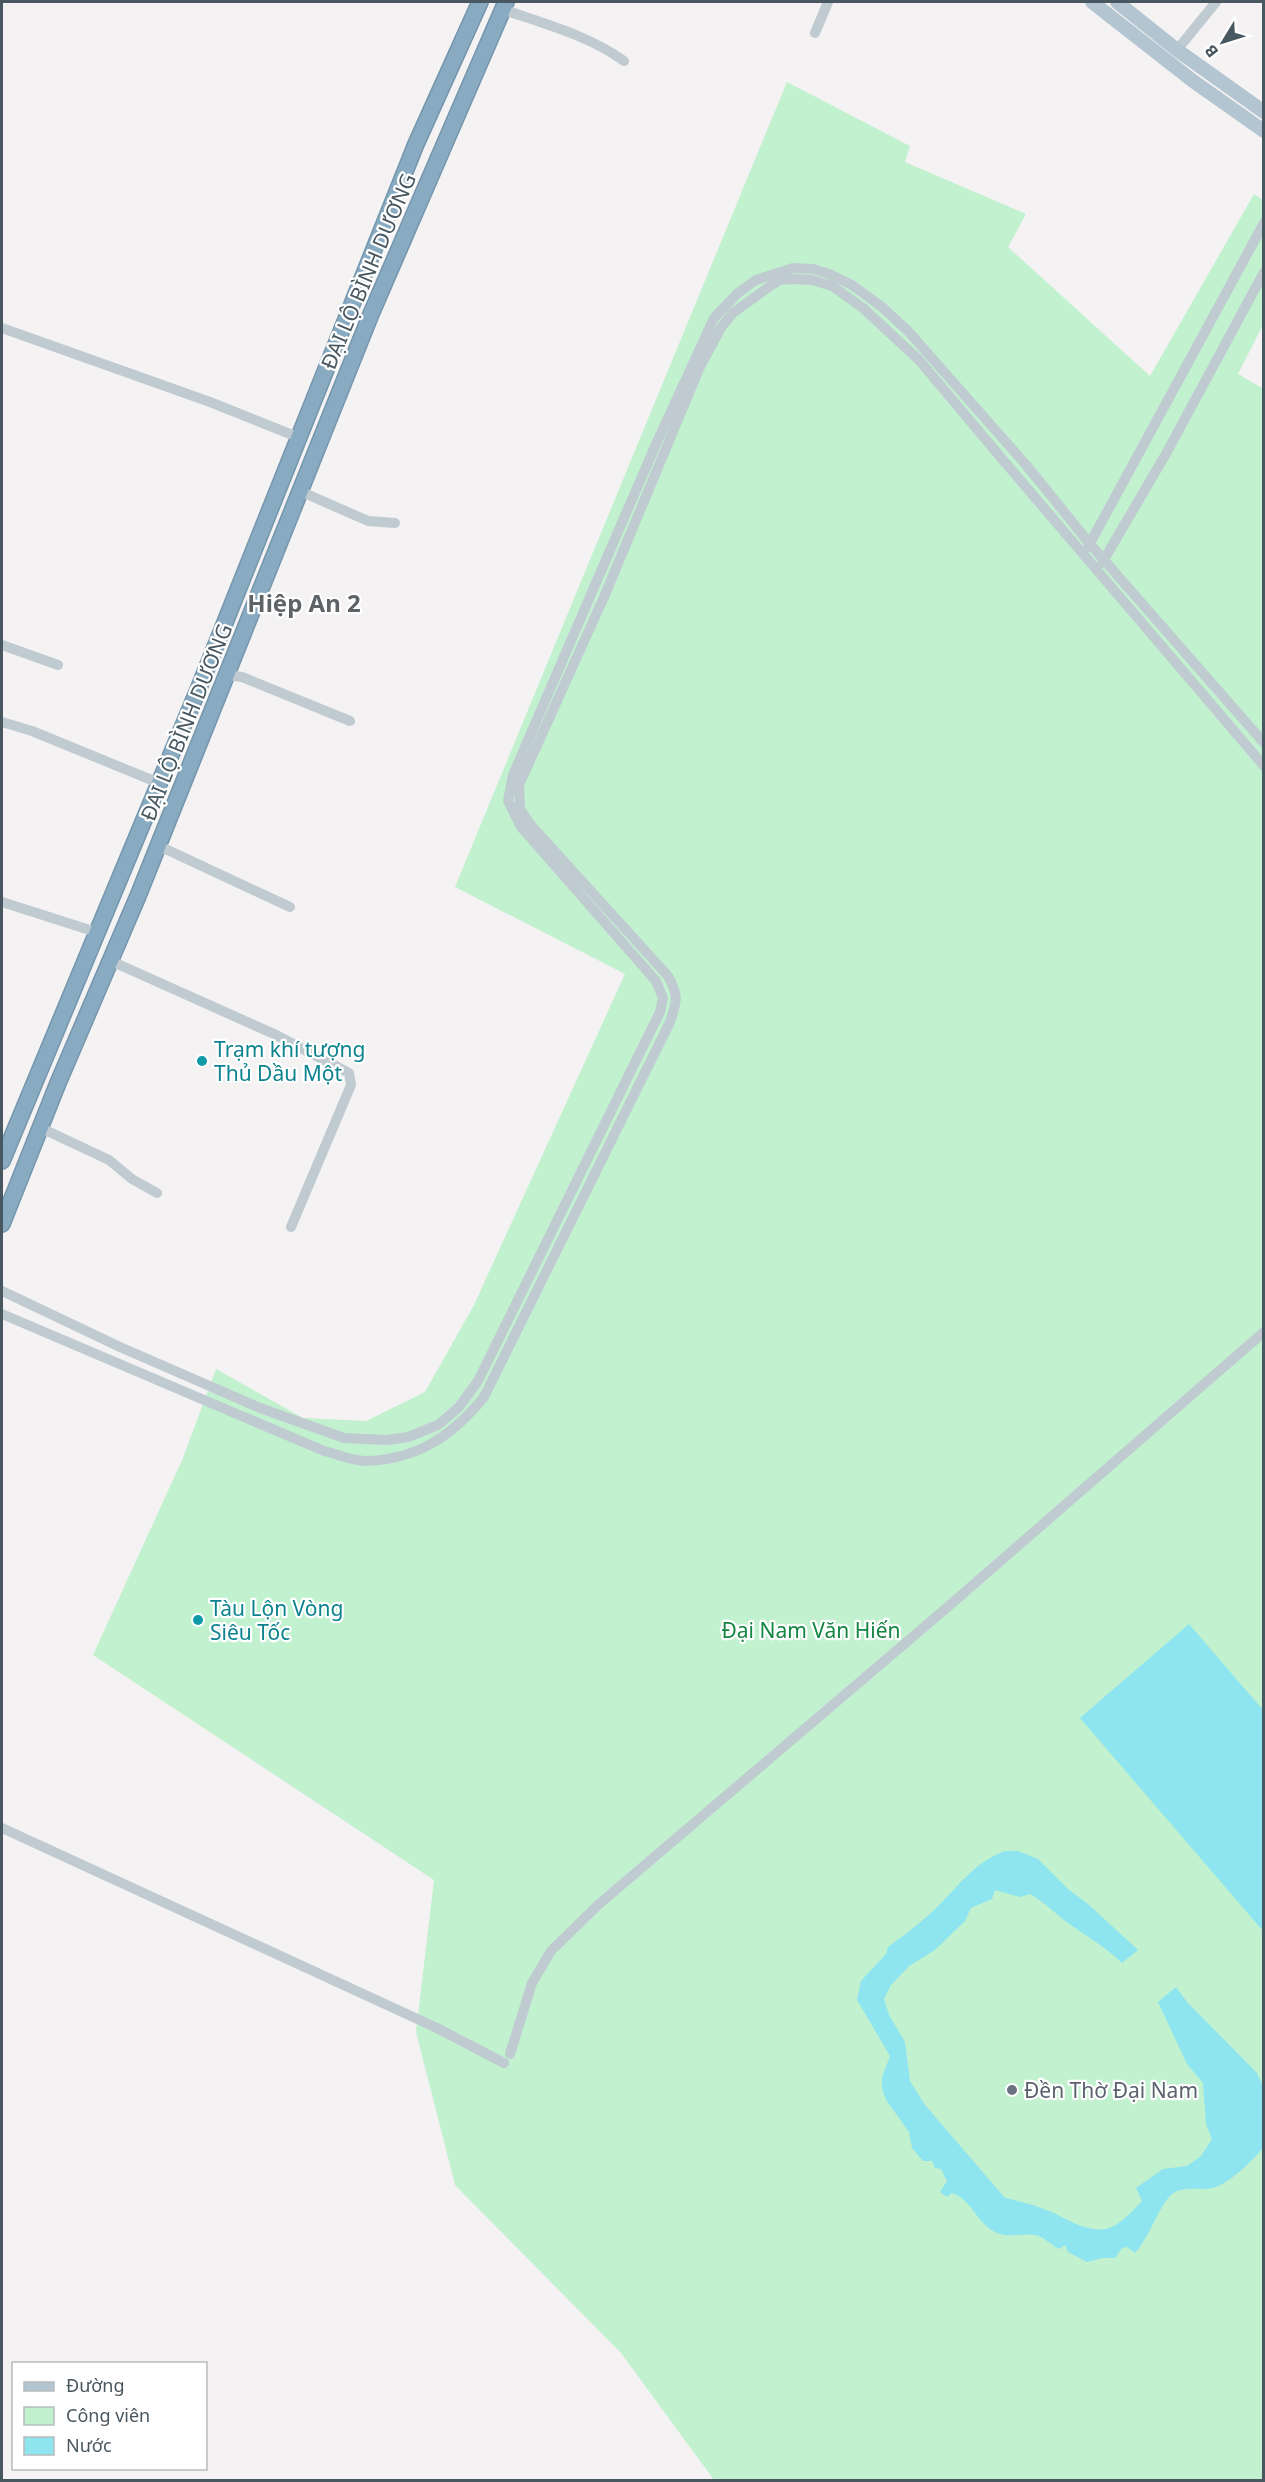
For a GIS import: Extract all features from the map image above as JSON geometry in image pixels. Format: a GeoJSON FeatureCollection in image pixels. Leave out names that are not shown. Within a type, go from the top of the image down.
{"type":"FeatureCollection","features":[{"type":"Feature","properties":{"kind":"highway","name":"ĐẠI LỘ BÌNH DƯƠNG"},"geometry":{"type":"LineString","coordinates":[[2,1161],[300,438],[416,144],[480,2]]}},
{"type":"Feature","properties":{"kind":"highway","name":"ĐẠI LỘ BÌNH DƯƠNG"},"geometry":{"type":"LineString","coordinates":[[2,1224],[159,846],[371,314],[504,5]]}},
{"type":"Feature","properties":{"kind":"main road"},"geometry":{"type":"LineString","coordinates":[[1092,2],[1193,81],[1263,131]]}},
{"type":"Feature","properties":{"kind":"main road"},"geometry":{"type":"LineString","coordinates":[[1117,2],[1177,50],[1263,112]]}},
{"type":"Feature","properties":{"kind":"street"},"geometry":{"type":"LineString","coordinates":[[815,33],[828,2]]}},
{"type":"Feature","properties":{"kind":"street"},"geometry":{"type":"LineString","coordinates":[[1177,50],[1216,2]]}},
{"type":"Feature","properties":{"kind":"street"},"geometry":{"type":"LineString","coordinates":[[504,5],[607,49],[624,61]]}},
{"type":"Feature","properties":{"kind":"street"},"geometry":{"type":"LineString","coordinates":[[1083,555],[1263,223]]}},
{"type":"Feature","properties":{"kind":"street"},"geometry":{"type":"LineString","coordinates":[[2,1291],[120,1347],[260,1408],[344,1438],[387,1440],[408,1437],[438,1425],[469,1395],[532,1275],[584,1162],[660,1012],[663,998],[656,981],[521,826],[508,801],[513,775],[656,444],[714,318],[738,293],[756,280],[793,268],[813,269],[852,285],[882,307],[908,332],[1027,466],[1090,544],[1263,743]]}},
{"type":"Feature","properties":{"kind":"street"},"geometry":{"type":"LineString","coordinates":[[1097,572],[1167,452],[1263,272]]}},
{"type":"Feature","properties":{"kind":"street"},"geometry":{"type":"LineString","coordinates":[[2,1314],[324,1451],[364,1461],[402,1455],[441,1440],[472,1412],[484,1397],[670,1022],[677,1003],[676,991],[668,976],[530,824],[520,809],[519,785],[604,597],[699,369],[722,326],[747,302],[780,280],[812,280],[832,286],[863,308],[919,360],[1263,766]]}},
{"type":"Feature","properties":{"kind":"street"},"geometry":{"type":"LineString","coordinates":[[2,328],[210,402],[300,438]]}},
{"type":"Feature","properties":{"kind":"street"},"geometry":{"type":"LineString","coordinates":[[302,492],[368,521],[395,524]]}},
{"type":"Feature","properties":{"kind":"street"},"geometry":{"type":"LineString","coordinates":[[2,645],[58,666]]}},
{"type":"Feature","properties":{"kind":"street"},"geometry":{"type":"LineString","coordinates":[[228,675],[242,676],[350,721]]}},
{"type":"Feature","properties":{"kind":"street"},"geometry":{"type":"LineString","coordinates":[[2,722],[32,731],[159,783]]}},
{"type":"Feature","properties":{"kind":"street"},"geometry":{"type":"LineString","coordinates":[[159,846],[290,907]]}},
{"type":"Feature","properties":{"kind":"street"},"geometry":{"type":"LineString","coordinates":[[2,902],[96,932]]}},
{"type":"Feature","properties":{"kind":"street"},"geometry":{"type":"LineString","coordinates":[[111,961],[274,1034],[349,1073],[351,1085],[291,1227]]}},
{"type":"Feature","properties":{"kind":"street"},"geometry":{"type":"LineString","coordinates":[[41,1128],[109,1160],[132,1179],[157,1193]]}},
{"type":"Feature","properties":{"kind":"street"},"geometry":{"type":"LineString","coordinates":[[2,1828],[507,2058],[532,1983],[551,1951],[597,1905],[938,1615],[1263,1332]]}},
{"type":"Feature","properties":{"kind":"green space","name":"Đại Nam Văn Hiến"},"geometry":{"type":"Polygon","coordinates":[[[787,82],[910,146],[905,162],[1026,214],[1008,247],[1150,376],[1254,194],[1263,200],[1263,325],[1238,374],[1264,389],[1263,2480],[714,2480],[621,2353],[455,2185],[416,2032],[434,1880],[93,1655],[183,1458],[216,1369],[303,1418],[366,1421],[425,1392],[474,1305],[625,974],[455,887],[787,82]]]}},
{"type":"Feature","properties":{"kind":"water"},"geometry":{"type":"Polygon","coordinates":[[[1189,1624],[1263,1710],[1263,1931],[1080,1718],[1189,1624]]]}},
{"type":"Feature","properties":{"kind":"water"},"geometry":{"type":"Polygon","coordinates":[[[1005,1851],[1018,1851],[1038,1859],[1068,1889],[1088,1904],[1138,1950],[1122,1963],[1030,1894],[1020,1897],[995,1890],[992,1899],[971,1908],[965,1921],[935,1950],[909,1966],[891,1985],[884,1999],[889,2015],[905,2042],[910,2081],[925,2105],[1005,2198],[1049,2211],[1084,2227],[1106,2229],[1121,2221],[1142,2201],[1136,2188],[1163,2169],[1187,2166],[1201,2156],[1212,2139],[1206,2124],[1203,2083],[1187,2064],[1158,2002],[1176,1987],[1187,2002],[1257,2073],[1263,2086],[1263,2148],[1240,2171],[1220,2185],[1208,2189],[1187,2189],[1172,2194],[1135,2253],[1127,2247],[1122,2248],[1115,2258],[1102,2258],[1087,2262],[1068,2252],[1065,2245],[1059,2249],[1038,2236],[1006,2235],[990,2229],[959,2196],[952,2193],[947,2197],[940,2192],[947,2181],[941,2169],[935,2168],[932,2161],[923,2161],[912,2148],[909,2132],[886,2100],[882,2088],[882,2077],[890,2056],[857,2000],[861,1981],[886,1954],[888,1947],[931,1913],[974,1870],[993,1856],[1005,1851]]]}},
{"type":"Feature","properties":{"kind":"place","name":"Trạm khí tượng Thủ Dầu Một"},"geometry":{"type":"Point","coordinates":[202,1061]}},
{"type":"Feature","properties":{"kind":"place","name":"Tàu Lộn Vòng Siêu Tốc"},"geometry":{"type":"Point","coordinates":[198,1620]}},
{"type":"Feature","properties":{"kind":"place","name":"Đền Thờ Đại Nam"},"geometry":{"type":"Point","coordinates":[1012,2090]}},
{"type":"Feature","properties":{"kind":"district","name":"Hiệp An 2"},"geometry":{"type":"Point","coordinates":[304,602]}}]}
